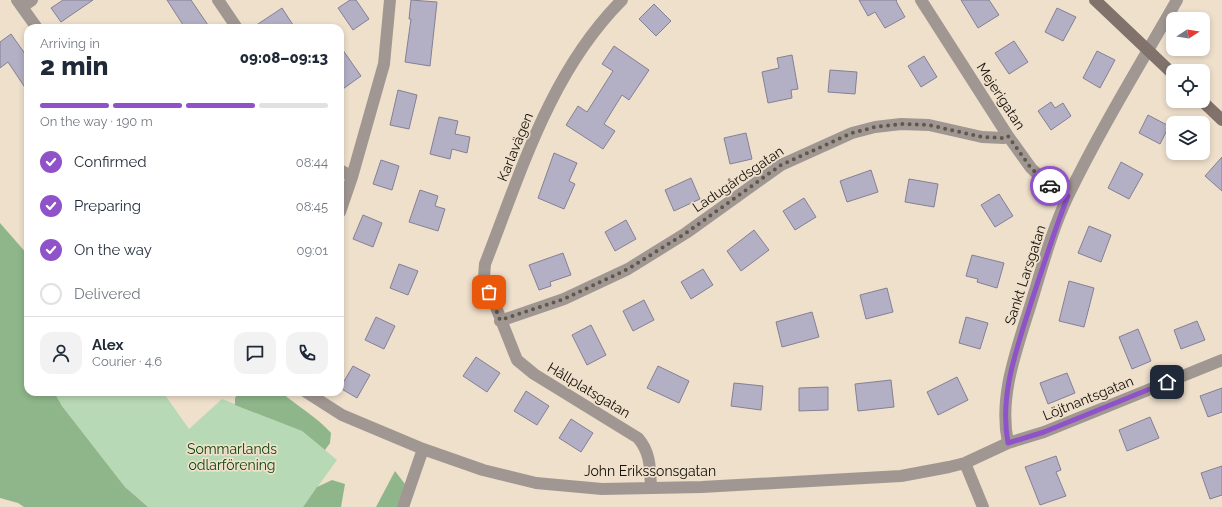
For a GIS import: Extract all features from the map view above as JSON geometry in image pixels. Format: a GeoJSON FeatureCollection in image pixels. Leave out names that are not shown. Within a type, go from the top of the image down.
{"type":"FeatureCollection","features":[{"type":"Feature","properties":{"kind":"street"},"geometry":{"type":"LineString","coordinates":[[32,0],[20,4],[34,24]]}},
{"type":"Feature","properties":{"kind":"street"},"geometry":{"type":"LineString","coordinates":[[218,0],[234,24]]}},
{"type":"Feature","properties":{"kind":"street"},"geometry":{"type":"LineString","coordinates":[[344,200],[384,64],[390,0]]}},
{"type":"Feature","properties":{"kind":"street","name":"Karlavägen"},"geometry":{"type":"LineString","coordinates":[[500,320],[485,284],[485,264],[540,123],[557,87],[600,24],[622,0]]}},
{"type":"Feature","properties":{"kind":"street","name":"Mejerigatan"},"geometry":{"type":"LineString","coordinates":[[921,0],[1008,136],[1031,168],[1048,184],[1068,196]]}},
{"type":"Feature","properties":{"kind":"street"},"geometry":{"type":"LineString","coordinates":[[1095,0],[1166,67]]}},
{"type":"Feature","properties":{"kind":"street","name":"Sankt Larsgatan"},"geometry":{"type":"LineString","coordinates":[[1008,443],[1004,424],[1007,391],[1017,349],[1054,232],[1068,196],[1126,86],[1177,0]]}},
{"type":"Feature","properties":{"kind":"street"},"geometry":{"type":"LineString","coordinates":[[1209,108],[1222,120]]}},
{"type":"Feature","properties":{"kind":"street","name":"Ladugårdsgatan"},"geometry":{"type":"LineString","coordinates":[[500,320],[564,299],[628,269],[686,233],[781,165],[852,133],[875,127],[901,124],[929,125],[982,137],[1004,138],[1008,136]]}},
{"type":"Feature","properties":{"kind":"street"},"geometry":{"type":"LineString","coordinates":[[344,172],[352,177]]}},
{"type":"Feature","properties":{"kind":"street","name":"Hållplatsgatan"},"geometry":{"type":"LineString","coordinates":[[500,320],[517,360],[526,368],[638,438],[645,446],[649,456],[652,488]]}},
{"type":"Feature","properties":{"kind":"street","name":"Löjtnantsgatan"},"geometry":{"type":"LineString","coordinates":[[1008,443],[1044,432],[1222,360]]}},
{"type":"Feature","properties":{"kind":"street","name":"John Erikssonsgatan"},"geometry":{"type":"LineString","coordinates":[[312,396],[342,415],[423,449],[483,470],[536,483],[602,489],[901,476],[965,463],[1008,443]]}},
{"type":"Feature","properties":{"kind":"street"},"geometry":{"type":"LineString","coordinates":[[403,507],[423,449]]}},
{"type":"Feature","properties":{"kind":"street"},"geometry":{"type":"LineString","coordinates":[[965,463],[982,507]]}},
{"type":"Feature","properties":{"kind":"green space"},"geometry":{"type":"Polygon","coordinates":[[[0,223],[24,250],[24,396],[56,396],[62,406],[125,487],[148,507],[24,507],[18,503],[0,498],[0,223]]]}},
{"type":"Feature","properties":{"kind":"green space","name":"Sommarlands odlarförening"},"geometry":{"type":"Polygon","coordinates":[[[56,396],[166,396],[189,429],[222,399],[302,431],[337,460],[303,507],[148,507],[125,487],[62,406],[56,396]]]}},
{"type":"Feature","properties":{"kind":"green space"},"geometry":{"type":"Polygon","coordinates":[[[236,396],[286,396],[331,433],[330,443],[325,450],[302,431],[235,405],[236,396]]]}},
{"type":"Feature","properties":{"kind":"green space"},"geometry":{"type":"Polygon","coordinates":[[[395,471],[405,484],[397,507],[376,507],[395,471]]]}},
{"type":"Feature","properties":{"kind":"green space"},"geometry":{"type":"Polygon","coordinates":[[[332,480],[345,484],[341,507],[303,507],[317,487],[332,480]]]}},
{"type":"Feature","properties":{"kind":"building"},"geometry":{"type":"Polygon","coordinates":[[[63,0],[93,0],[61,22],[51,8],[63,0]]]}},
{"type":"Feature","properties":{"kind":"building"},"geometry":{"type":"Polygon","coordinates":[[[167,0],[191,0],[207,24],[182,24],[167,0]]]}},
{"type":"Feature","properties":{"kind":"building"},"geometry":{"type":"Polygon","coordinates":[[[350,0],[356,0],[369,19],[353,30],[338,8],[350,0]]]}},
{"type":"Feature","properties":{"kind":"building"},"geometry":{"type":"Polygon","coordinates":[[[411,0],[437,2],[430,66],[405,62],[411,19],[409,19],[411,0]]]}},
{"type":"Feature","properties":{"kind":"building"},"geometry":{"type":"Polygon","coordinates":[[[859,0],[897,0],[896,1],[905,17],[885,28],[875,12],[868,16],[859,0]]]}},
{"type":"Feature","properties":{"kind":"building"},"geometry":{"type":"Polygon","coordinates":[[[961,0],[989,0],[999,15],[978,28],[961,0]]]}},
{"type":"Feature","properties":{"kind":"building"},"geometry":{"type":"Polygon","coordinates":[[[654,4],[671,21],[656,36],[639,19],[654,4]]]}},
{"type":"Feature","properties":{"kind":"building"},"geometry":{"type":"Polygon","coordinates":[[[282,8],[292,24],[258,24],[282,8]]]}},
{"type":"Feature","properties":{"kind":"building"},"geometry":{"type":"Polygon","coordinates":[[[1057,8],[1076,17],[1063,41],[1045,32],[1057,8]]]}},
{"type":"Feature","properties":{"kind":"building"},"geometry":{"type":"Polygon","coordinates":[[[11,34],[24,52],[24,86],[8,62],[0,68],[0,42],[11,34]]]}},
{"type":"Feature","properties":{"kind":"building"},"geometry":{"type":"Polygon","coordinates":[[[1014,41],[1028,62],[1009,74],[995,53],[1014,41]]]}},
{"type":"Feature","properties":{"kind":"building"},"geometry":{"type":"Polygon","coordinates":[[[614,46],[649,70],[629,100],[622,95],[604,124],[615,131],[603,149],[566,125],[578,106],[587,112],[613,71],[602,64],[614,46]]]}},
{"type":"Feature","properties":{"kind":"building"},"geometry":{"type":"Polygon","coordinates":[[[1097,51],[1115,60],[1100,88],[1083,78],[1097,51]]]}},
{"type":"Feature","properties":{"kind":"building"},"geometry":{"type":"Polygon","coordinates":[[[344,52],[361,76],[344,88],[344,52]]]}},
{"type":"Feature","properties":{"kind":"building"},"geometry":{"type":"Polygon","coordinates":[[[792,55],[798,89],[791,90],[792,98],[768,103],[762,72],[779,68],[777,58],[792,55]]]}},
{"type":"Feature","properties":{"kind":"building"},"geometry":{"type":"Polygon","coordinates":[[[924,56],[937,77],[921,87],[908,66],[924,56]]]}},
{"type":"Feature","properties":{"kind":"building"},"geometry":{"type":"Polygon","coordinates":[[[830,70],[857,72],[855,94],[828,92],[830,70]]]}},
{"type":"Feature","properties":{"kind":"building"},"geometry":{"type":"Polygon","coordinates":[[[398,90],[417,95],[409,129],[390,125],[398,90]]]}},
{"type":"Feature","properties":{"kind":"building"},"geometry":{"type":"Polygon","coordinates":[[[1051,102],[1055,108],[1063,103],[1071,116],[1051,130],[1038,111],[1051,102]]]}},
{"type":"Feature","properties":{"kind":"building"},"geometry":{"type":"Polygon","coordinates":[[[1148,115],[1166,124],[1166,132],[1160,144],[1139,133],[1148,115]]]}},
{"type":"Feature","properties":{"kind":"building"},"geometry":{"type":"Polygon","coordinates":[[[439,117],[458,121],[455,134],[470,137],[467,153],[452,149],[450,159],[430,154],[439,117]]]}},
{"type":"Feature","properties":{"kind":"building"},"geometry":{"type":"Polygon","coordinates":[[[746,133],[752,159],[730,164],[724,138],[746,133]]]}},
{"type":"Feature","properties":{"kind":"building"},"geometry":{"type":"Polygon","coordinates":[[[554,153],[577,163],[569,181],[575,184],[564,209],[538,198],[554,153]]]}},
{"type":"Feature","properties":{"kind":"building"},"geometry":{"type":"Polygon","coordinates":[[[1222,157],[1222,191],[1205,176],[1222,157]]]}},
{"type":"Feature","properties":{"kind":"building"},"geometry":{"type":"Polygon","coordinates":[[[381,160],[399,166],[392,190],[373,184],[381,160]]]}},
{"type":"Feature","properties":{"kind":"building"},"geometry":{"type":"Polygon","coordinates":[[[1121,162],[1143,174],[1129,199],[1108,188],[1121,162]]]}},
{"type":"Feature","properties":{"kind":"building"},"geometry":{"type":"Polygon","coordinates":[[[871,170],[878,192],[847,202],[840,181],[871,170]]]}},
{"type":"Feature","properties":{"kind":"building"},"geometry":{"type":"Polygon","coordinates":[[[691,178],[700,199],[674,211],[665,190],[691,178]]]}},
{"type":"Feature","properties":{"kind":"building"},"geometry":{"type":"Polygon","coordinates":[[[909,179],[938,184],[934,207],[905,202],[909,179]]]}},
{"type":"Feature","properties":{"kind":"building"},"geometry":{"type":"Polygon","coordinates":[[[420,190],[438,196],[435,206],[445,209],[438,231],[409,222],[420,190]]]}},
{"type":"Feature","properties":{"kind":"building"},"geometry":{"type":"Polygon","coordinates":[[[999,194],[1013,216],[995,227],[981,205],[999,194]]]}},
{"type":"Feature","properties":{"kind":"building"},"geometry":{"type":"Polygon","coordinates":[[[804,198],[816,217],[795,230],[783,211],[804,198]]]}},
{"type":"Feature","properties":{"kind":"building"},"geometry":{"type":"Polygon","coordinates":[[[363,215],[382,223],[373,247],[353,239],[363,215]]]}},
{"type":"Feature","properties":{"kind":"building"},"geometry":{"type":"Polygon","coordinates":[[[626,220],[636,239],[615,251],[605,232],[626,220]]]}},
{"type":"Feature","properties":{"kind":"building"},"geometry":{"type":"Polygon","coordinates":[[[1089,226],[1111,235],[1101,262],[1078,253],[1089,226]]]}},
{"type":"Feature","properties":{"kind":"building"},"geometry":{"type":"Polygon","coordinates":[[[754,230],[769,250],[741,271],[727,251],[754,230]]]}},
{"type":"Feature","properties":{"kind":"building"},"geometry":{"type":"Polygon","coordinates":[[[563,253],[571,275],[550,282],[551,286],[539,290],[529,265],[563,253]]]}},
{"type":"Feature","properties":{"kind":"building"},"geometry":{"type":"Polygon","coordinates":[[[972,255],[1004,263],[997,288],[977,282],[978,279],[966,276],[972,255]]]}},
{"type":"Feature","properties":{"kind":"building"},"geometry":{"type":"Polygon","coordinates":[[[399,264],[418,271],[408,295],[390,288],[399,264]]]}},
{"type":"Feature","properties":{"kind":"building"},"geometry":{"type":"Polygon","coordinates":[[[703,269],[713,285],[691,299],[681,282],[703,269]]]}},
{"type":"Feature","properties":{"kind":"building"},"geometry":{"type":"Polygon","coordinates":[[[1069,281],[1094,288],[1084,327],[1059,321],[1069,281]]]}},
{"type":"Feature","properties":{"kind":"building"},"geometry":{"type":"Polygon","coordinates":[[[887,288],[893,312],[866,319],[860,295],[887,288]]]}},
{"type":"Feature","properties":{"kind":"building"},"geometry":{"type":"Polygon","coordinates":[[[644,300],[654,320],[633,331],[623,311],[644,300]]]}},
{"type":"Feature","properties":{"kind":"building"},"geometry":{"type":"Polygon","coordinates":[[[812,312],[819,337],[782,347],[776,322],[812,312]]]}},
{"type":"Feature","properties":{"kind":"building"},"geometry":{"type":"Polygon","coordinates":[[[376,317],[395,326],[384,349],[365,340],[376,317]]]}},
{"type":"Feature","properties":{"kind":"building"},"geometry":{"type":"Polygon","coordinates":[[[966,317],[988,323],[980,349],[959,343],[966,317]]]}},
{"type":"Feature","properties":{"kind":"building"},"geometry":{"type":"Polygon","coordinates":[[[1197,321],[1205,340],[1181,349],[1174,330],[1197,321]]]}},
{"type":"Feature","properties":{"kind":"building"},"geometry":{"type":"Polygon","coordinates":[[[591,325],[606,355],[587,365],[572,335],[591,325]]]}},
{"type":"Feature","properties":{"kind":"building"},"geometry":{"type":"Polygon","coordinates":[[[1138,329],[1151,361],[1132,369],[1119,337],[1138,329]]]}},
{"type":"Feature","properties":{"kind":"building"},"geometry":{"type":"Polygon","coordinates":[[[476,357],[500,373],[487,392],[463,376],[476,357]]]}},
{"type":"Feature","properties":{"kind":"building"},"geometry":{"type":"Polygon","coordinates":[[[353,366],[370,375],[357,398],[344,390],[344,381],[353,366]]]}},
{"type":"Feature","properties":{"kind":"building"},"geometry":{"type":"Polygon","coordinates":[[[658,366],[689,381],[679,403],[647,388],[658,366]]]}},
{"type":"Feature","properties":{"kind":"building"},"geometry":{"type":"Polygon","coordinates":[[[1067,373],[1075,393],[1048,404],[1040,383],[1067,373]]]}},
{"type":"Feature","properties":{"kind":"building"},"geometry":{"type":"Polygon","coordinates":[[[957,377],[968,400],[938,415],[927,392],[957,377]]]}},
{"type":"Feature","properties":{"kind":"building"},"geometry":{"type":"Polygon","coordinates":[[[891,380],[894,407],[858,411],[855,384],[891,380]]]}},
{"type":"Feature","properties":{"kind":"building"},"geometry":{"type":"Polygon","coordinates":[[[734,383],[763,386],[761,410],[731,406],[734,383]]]}},
{"type":"Feature","properties":{"kind":"building"},"geometry":{"type":"Polygon","coordinates":[[[828,387],[828,410],[799,411],[799,388],[828,387]]]}},
{"type":"Feature","properties":{"kind":"building"},"geometry":{"type":"Polygon","coordinates":[[[1222,388],[1222,412],[1208,417],[1200,396],[1222,388]]]}},
{"type":"Feature","properties":{"kind":"building"},"geometry":{"type":"Polygon","coordinates":[[[526,391],[549,406],[537,425],[514,411],[526,391]]]}},
{"type":"Feature","properties":{"kind":"building"},"geometry":{"type":"Polygon","coordinates":[[[1150,417],[1159,438],[1127,451],[1119,430],[1150,417]]]}},
{"type":"Feature","properties":{"kind":"building"},"geometry":{"type":"Polygon","coordinates":[[[571,419],[593,433],[581,452],[559,438],[571,419]]]}},
{"type":"Feature","properties":{"kind":"building"},"geometry":{"type":"Polygon","coordinates":[[[1056,456],[1061,470],[1056,472],[1066,496],[1040,505],[1025,467],[1056,456]]]}},
{"type":"Feature","properties":{"kind":"building"},"geometry":{"type":"Polygon","coordinates":[[[1222,466],[1222,495],[1210,499],[1201,473],[1222,466]]]}},
{"type":"Feature","properties":{"kind":"way so far"},"geometry":{"type":"LineString","coordinates":[[489,292],[500,320],[578,294],[628,269],[686,233],[781,165],[823,144],[852,133],[875,127],[901,124],[929,125],[982,137],[1004,138],[1008,136],[1031,168],[1050,186]]}},
{"type":"Feature","properties":{"kind":"route"},"geometry":{"type":"LineString","coordinates":[[1050,186],[1068,196],[1054,232],[1017,349],[1007,391],[1004,424],[1008,443],[1044,432],[1167,382]]}}]}
